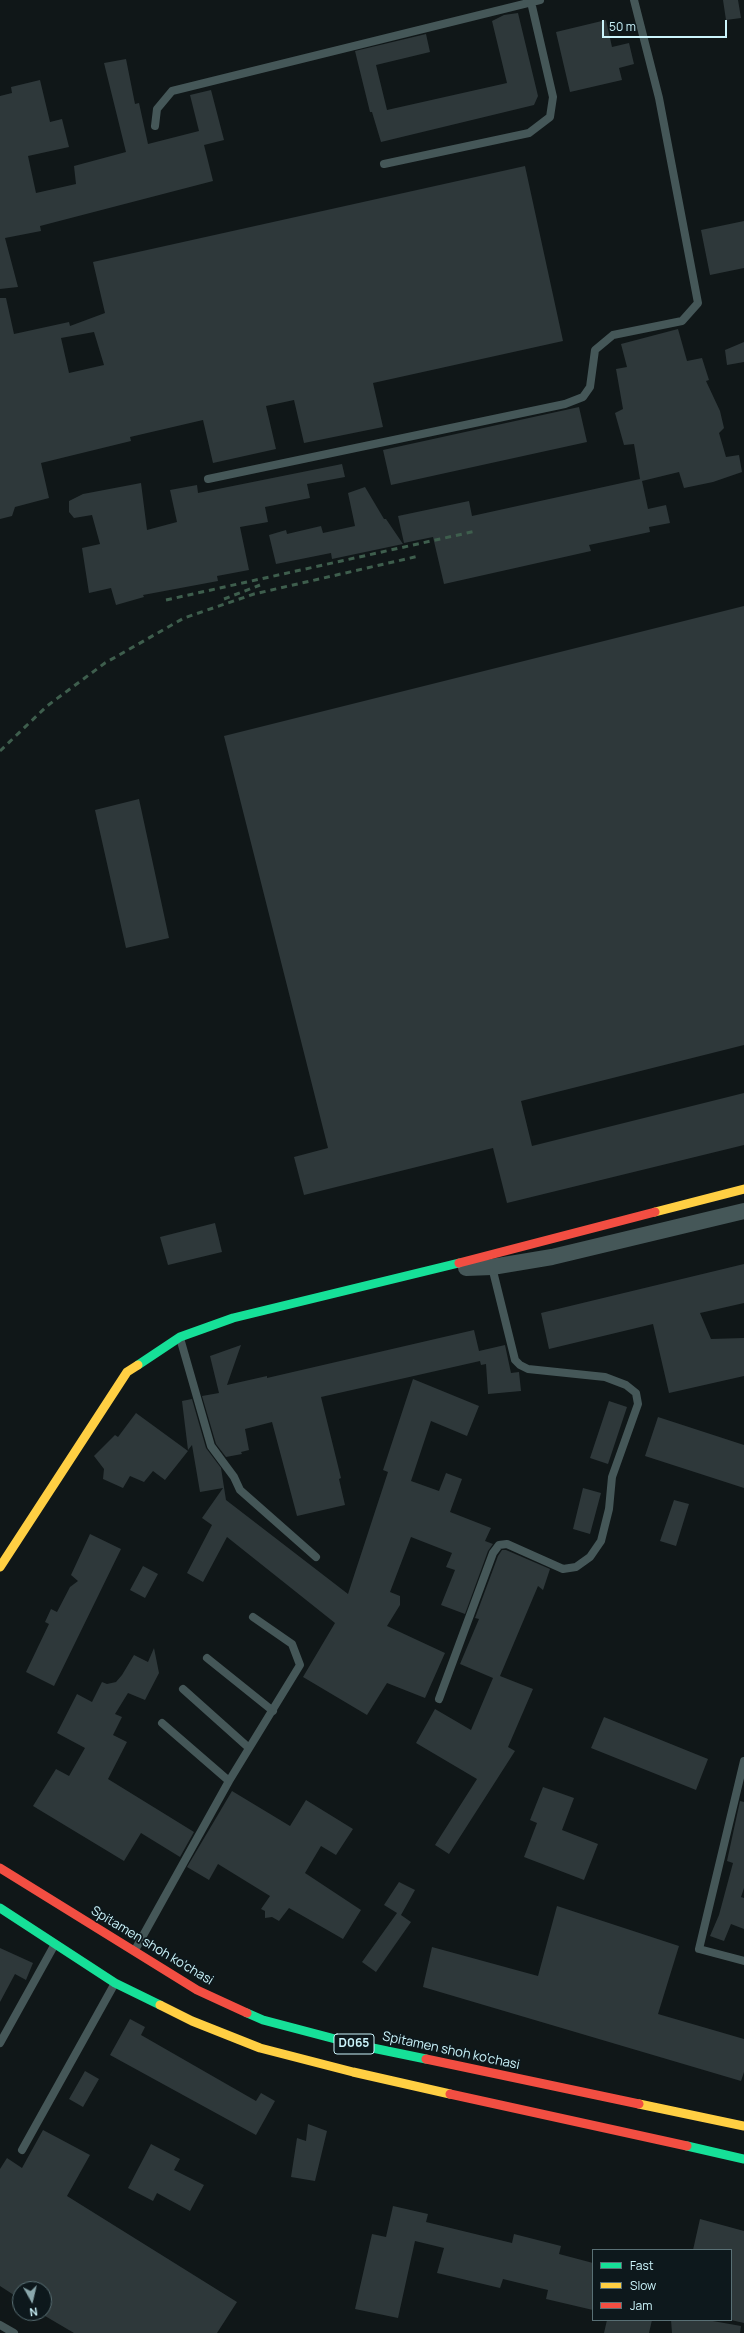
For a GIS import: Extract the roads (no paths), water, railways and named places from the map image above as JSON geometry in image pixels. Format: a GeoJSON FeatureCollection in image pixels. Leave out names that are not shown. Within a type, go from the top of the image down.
{"type":"FeatureCollection","features":[{"type":"Feature","properties":{"kind":"main road"},"geometry":{"type":"LineString","coordinates":[[0,1567],[127,1372],[180,1337],[233,1318],[436,1269],[744,1189]]}},
{"type":"Feature","properties":{"kind":"main road","name":"Spitamen shoh ko'chasi"},"geometry":{"type":"LineString","coordinates":[[0,1868],[197,1990],[263,2020],[358,2045],[744,2126]]}},
{"type":"Feature","properties":{"kind":"main road","name":"D065"},"geometry":{"type":"LineString","coordinates":[[0,1908],[115,1983],[192,2021],[260,2048],[353,2072],[744,2159]]}},
{"type":"Feature","properties":{"kind":"street"},"geometry":{"type":"LineString","coordinates":[[436,1269],[492,1267],[552,1257],[744,1212]]}},
{"type":"Feature","properties":{"kind":"lane"},"geometry":{"type":"LineString","coordinates":[[155,126],[157,109],[172,90],[540,0]]}},
{"type":"Feature","properties":{"kind":"lane"},"geometry":{"type":"LineString","coordinates":[[208,479],[565,404],[583,397],[590,387],[595,350],[613,335],[682,321],[698,303],[659,98],[634,0]]}},
{"type":"Feature","properties":{"kind":"lane"},"geometry":{"type":"LineString","coordinates":[[384,164],[528,133],[550,117],[552,97],[531,2]]}},
{"type":"Feature","properties":{"kind":"lane"},"geometry":{"type":"LineString","coordinates":[[439,1699],[494,1553],[499,1545],[507,1544],[563,1569],[576,1567],[590,1558],[601,1541],[609,1509],[612,1477],[638,1404],[636,1393],[626,1385],[605,1377],[528,1369],[520,1365],[515,1360],[492,1267]]}},
{"type":"Feature","properties":{"kind":"lane"},"geometry":{"type":"LineString","coordinates":[[180,1337],[211,1446],[234,1477],[240,1490],[316,1557]]}},
{"type":"Feature","properties":{"kind":"lane"},"geometry":{"type":"LineString","coordinates":[[135,1951],[229,1781],[300,1665],[292,1644],[253,1617]]}},
{"type":"Feature","properties":{"kind":"lane"},"geometry":{"type":"LineString","coordinates":[[207,1658],[273,1711]]}},
{"type":"Feature","properties":{"kind":"lane"},"geometry":{"type":"LineString","coordinates":[[183,1689],[249,1748]]}},
{"type":"Feature","properties":{"kind":"lane"},"geometry":{"type":"LineString","coordinates":[[162,1723],[229,1781]]}},
{"type":"Feature","properties":{"kind":"lane"},"geometry":{"type":"LineString","coordinates":[[744,1761],[699,1949],[744,1961]]}},
{"type":"Feature","properties":{"kind":"lane"},"geometry":{"type":"LineString","coordinates":[[0,2043],[55,1943]]}},
{"type":"Feature","properties":{"kind":"lane"},"geometry":{"type":"LineString","coordinates":[[22,2150],[115,1983]]}},
{"type":"Feature","properties":{"kind":"lane"},"geometry":{"type":"LineString","coordinates":[[0,2325],[14,2333]]}},
{"type":"Feature","properties":{"kind":"railway"},"geometry":{"type":"LineString","coordinates":[[166,600],[476,531]]}},
{"type":"Feature","properties":{"kind":"railway"},"geometry":{"type":"LineString","coordinates":[[0,751],[47,706],[105,663],[184,618],[254,594],[419,556]]}},
{"type":"Feature","properties":{"kind":"railway"},"geometry":{"type":"LineString","coordinates":[[224,599],[260,585]]}}]}
